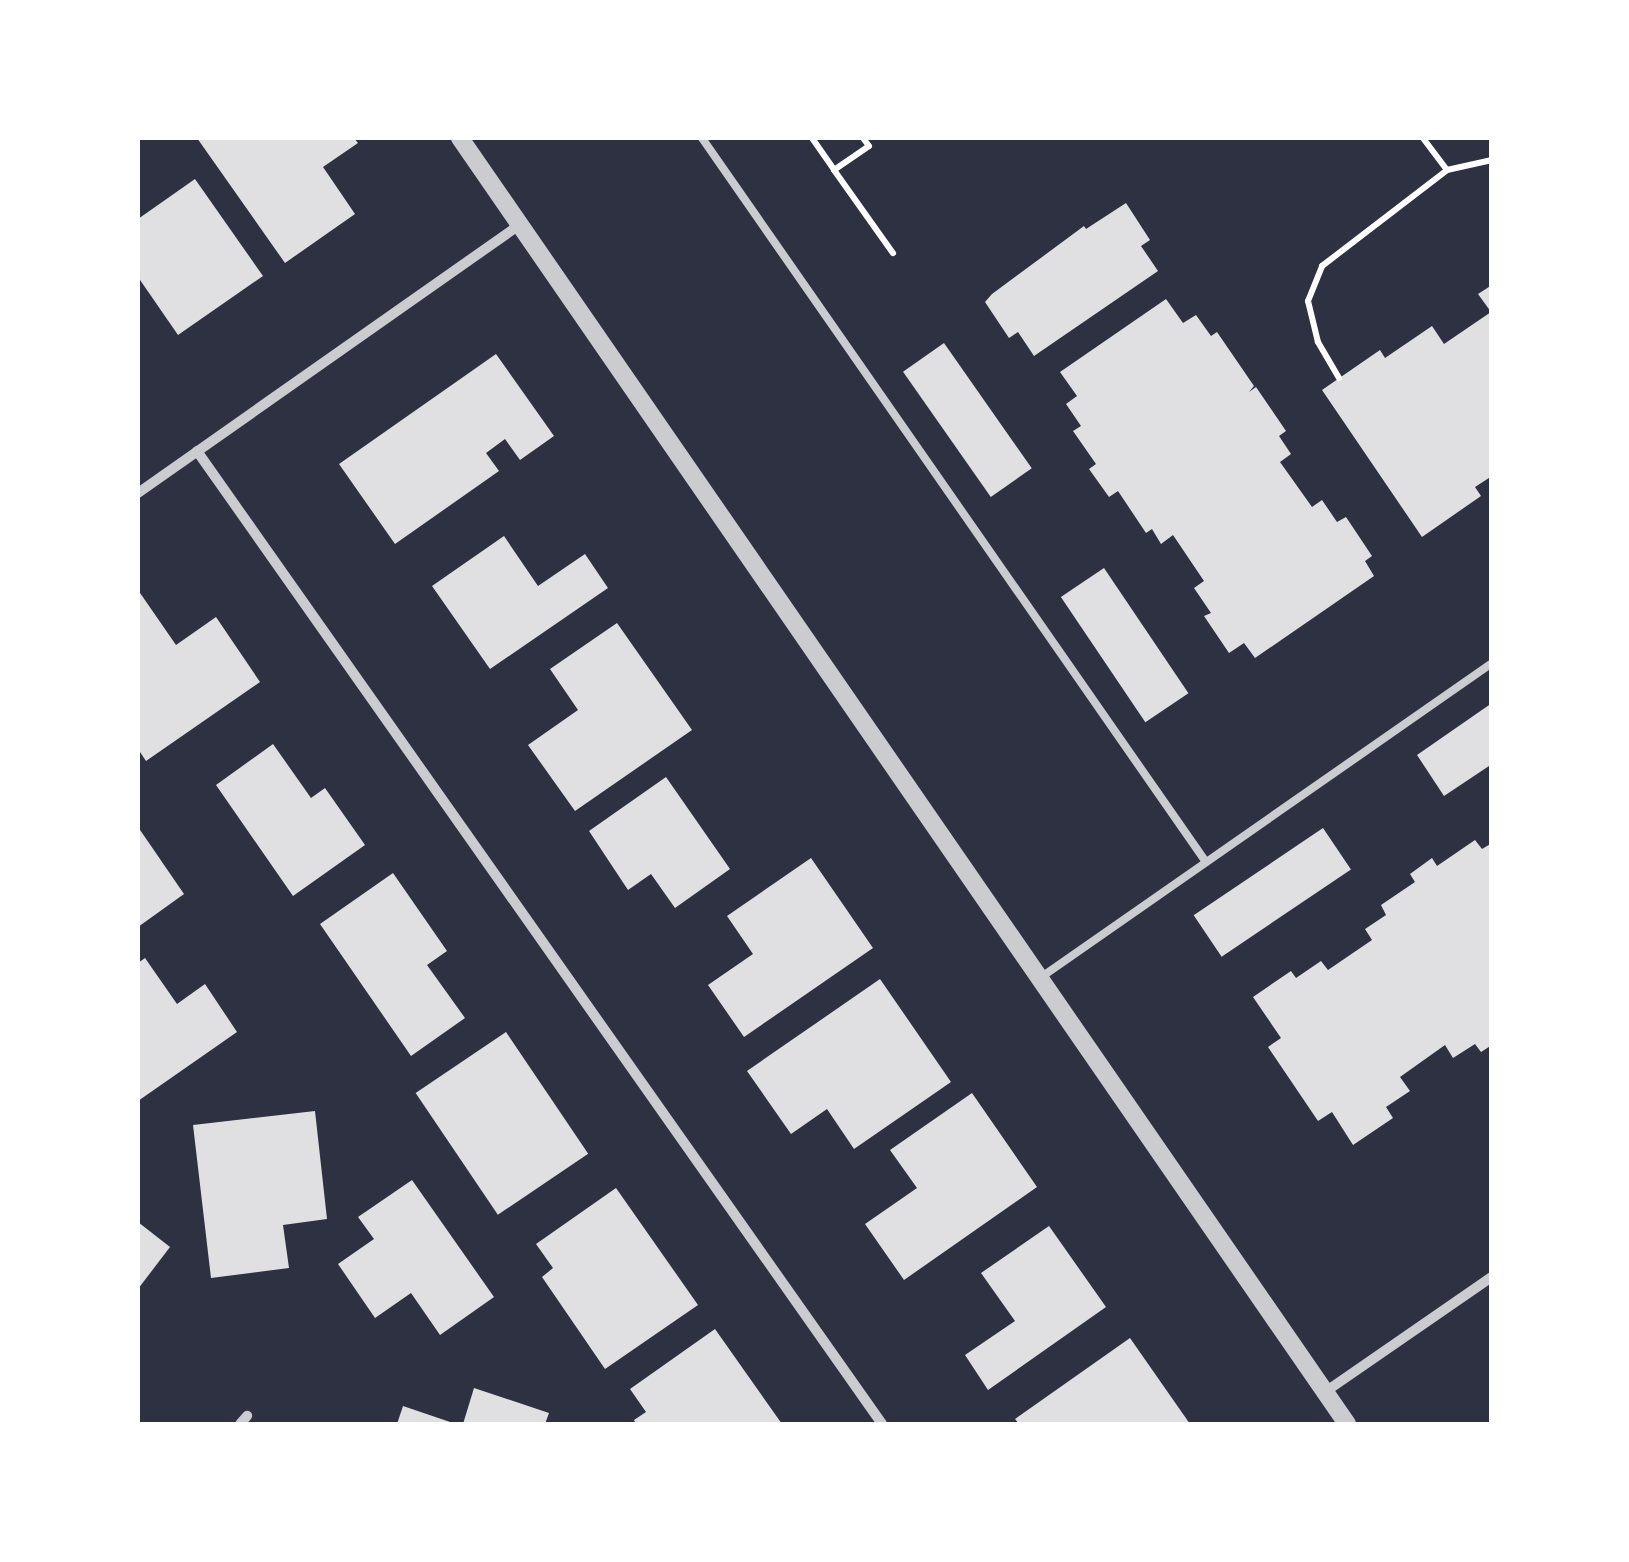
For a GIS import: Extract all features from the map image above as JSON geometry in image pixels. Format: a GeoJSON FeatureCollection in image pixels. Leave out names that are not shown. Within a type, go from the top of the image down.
{"type":"FeatureCollection","features":[{"type":"Feature","properties":{"kind":"street"},"geometry":{"type":"LineString","coordinates":[[460,138],[1347,1424]]}},
{"type":"Feature","properties":{"kind":"street"},"geometry":{"type":"LineString","coordinates":[[138,492],[520,226]]}},
{"type":"Feature","properties":{"kind":"street"},"geometry":{"type":"LineString","coordinates":[[197,451],[882,1424]]}},
{"type":"Feature","properties":{"kind":"street"},"geometry":{"type":"LineString","coordinates":[[1325,1392],[1492,1277]]}},
{"type":"Feature","properties":{"kind":"lane"},"geometry":{"type":"LineString","coordinates":[[702,138],[1206,862]]}},
{"type":"Feature","properties":{"kind":"lane"},"geometry":{"type":"LineString","coordinates":[[1040,978],[1492,663]]}},
{"type":"Feature","properties":{"kind":"path"},"geometry":{"type":"LineString","coordinates":[[812,138],[893,254]]}},
{"type":"Feature","properties":{"kind":"path"},"geometry":{"type":"LineString","coordinates":[[834,170],[868,146],[863,138]]}},
{"type":"Feature","properties":{"kind":"path"},"geometry":{"type":"LineString","coordinates":[[1423,138],[1447,170]]}},
{"type":"Feature","properties":{"kind":"path"},"geometry":{"type":"LineString","coordinates":[[1339,378],[1318,342],[1308,301],[1322,266],[1447,170],[1492,160]]}},
{"type":"Feature","properties":{"kind":"building"},"geometry":{"type":"Polygon","coordinates":[[[197,138],[354,138],[358,143],[323,167],[355,214],[285,263],[197,138]]]}},
{"type":"Feature","properties":{"kind":"building"},"geometry":{"type":"Polygon","coordinates":[[[195,179],[263,276],[178,335],[138,277],[138,219],[195,179]]]}},
{"type":"Feature","properties":{"kind":"building"},"geometry":{"type":"Polygon","coordinates":[[[1126,203],[1150,240],[1141,246],[1158,271],[1034,356],[1018,332],[1009,338],[985,302],[1084,226],[1086,229],[1126,203]]]}},
{"type":"Feature","properties":{"kind":"building"},"geometry":{"type":"Polygon","coordinates":[[[1492,285],[1492,476],[1475,487],[1481,496],[1422,537],[1322,390],[1380,350],[1385,358],[1432,326],[1444,344],[1491,312],[1478,294],[1492,285]]]}},
{"type":"Feature","properties":{"kind":"building"},"geometry":{"type":"Polygon","coordinates":[[[1166,299],[1183,323],[1196,315],[1211,336],[1217,332],[1254,386],[1249,392],[1256,387],[1286,431],[1279,436],[1291,454],[1280,462],[1312,507],[1322,500],[1337,522],[1346,517],[1372,556],[1365,561],[1374,576],[1255,658],[1244,643],[1229,653],[1204,616],[1211,613],[1194,588],[1204,581],[1173,535],[1161,544],[1152,529],[1146,533],[1118,491],[1109,497],[1089,469],[1096,464],[1073,431],[1081,426],[1066,404],[1077,396],[1060,372],[1166,299]]]}},
{"type":"Feature","properties":{"kind":"building"},"geometry":{"type":"Polygon","coordinates":[[[944,343],[1032,468],[991,497],[903,372],[944,343]]]}},
{"type":"Feature","properties":{"kind":"building"},"geometry":{"type":"Polygon","coordinates":[[[496,354],[554,436],[520,460],[505,439],[486,453],[499,471],[395,544],[339,464],[496,354]]]}},
{"type":"Feature","properties":{"kind":"building"},"geometry":{"type":"Polygon","coordinates":[[[504,536],[538,586],[585,554],[608,588],[490,669],[432,586],[504,536]]]}},
{"type":"Feature","properties":{"kind":"building"},"geometry":{"type":"Polygon","coordinates":[[[1104,568],[1188,693],[1145,722],[1061,597],[1104,568]]]}},
{"type":"Feature","properties":{"kind":"building"},"geometry":{"type":"Polygon","coordinates":[[[138,590],[176,645],[216,617],[260,682],[146,761],[138,749],[138,590]]]}},
{"type":"Feature","properties":{"kind":"building"},"geometry":{"type":"Polygon","coordinates":[[[617,623],[692,730],[575,811],[528,745],[578,710],[550,669],[617,623]]]}},
{"type":"Feature","properties":{"kind":"building"},"geometry":{"type":"Polygon","coordinates":[[[1492,703],[1492,764],[1444,796],[1417,755],[1492,703]]]}},
{"type":"Feature","properties":{"kind":"building"},"geometry":{"type":"Polygon","coordinates":[[[273,744],[311,798],[325,788],[365,845],[293,896],[216,785],[273,744]]]}},
{"type":"Feature","properties":{"kind":"building"},"geometry":{"type":"Polygon","coordinates":[[[666,777],[730,869],[675,908],[651,874],[628,890],[589,831],[666,777]]]}},
{"type":"Feature","properties":{"kind":"building"},"geometry":{"type":"Polygon","coordinates":[[[138,827],[184,894],[138,927],[138,827]]]}},
{"type":"Feature","properties":{"kind":"building"},"geometry":{"type":"Polygon","coordinates":[[[1323,828],[1351,869],[1222,957],[1194,915],[1323,828]]]}},
{"type":"Feature","properties":{"kind":"building"},"geometry":{"type":"Polygon","coordinates":[[[1475,840],[1482,849],[1492,843],[1492,1045],[1481,1052],[1475,1044],[1453,1058],[1445,1045],[1400,1077],[1410,1091],[1386,1107],[1393,1118],[1353,1145],[1332,1112],[1318,1121],[1268,1047],[1281,1038],[1253,997],[1291,971],[1296,978],[1321,961],[1328,970],[1372,940],[1365,929],[1386,915],[1381,905],[1415,882],[1410,874],[1432,858],[1437,866],[1475,840]]]}},
{"type":"Feature","properties":{"kind":"building"},"geometry":{"type":"Polygon","coordinates":[[[811,858],[873,948],[744,1037],[708,985],[753,954],[727,916],[811,858]]]}},
{"type":"Feature","properties":{"kind":"building"},"geometry":{"type":"Polygon","coordinates":[[[393,873],[447,951],[427,965],[465,1018],[411,1056],[320,924],[393,873]]]}},
{"type":"Feature","properties":{"kind":"building"},"geometry":{"type":"Polygon","coordinates":[[[145,958],[177,1004],[205,984],[237,1032],[138,1101],[138,963],[145,958]]]}},
{"type":"Feature","properties":{"kind":"building"},"geometry":{"type":"Polygon","coordinates":[[[880,979],[951,1082],[854,1149],[827,1109],[791,1134],[747,1071],[880,979]]]}},
{"type":"Feature","properties":{"kind":"building"},"geometry":{"type":"Polygon","coordinates":[[[506,1032],[588,1154],[498,1215],[416,1093],[506,1032]]]}},
{"type":"Feature","properties":{"kind":"building"},"geometry":{"type":"Polygon","coordinates":[[[972,1093],[1037,1187],[904,1280],[865,1224],[917,1188],[890,1150],[972,1093]]]}},
{"type":"Feature","properties":{"kind":"building"},"geometry":{"type":"Polygon","coordinates":[[[315,1111],[327,1219],[283,1225],[289,1268],[211,1278],[193,1125],[315,1111]]]}},
{"type":"Feature","properties":{"kind":"building"},"geometry":{"type":"Polygon","coordinates":[[[412,1180],[494,1297],[440,1335],[411,1293],[375,1318],[338,1264],[374,1239],[358,1217],[412,1180]]]}},
{"type":"Feature","properties":{"kind":"building"},"geometry":{"type":"Polygon","coordinates":[[[616,1188],[698,1305],[605,1369],[542,1277],[553,1268],[536,1244],[616,1188]]]}},
{"type":"Feature","properties":{"kind":"building"},"geometry":{"type":"Polygon","coordinates":[[[138,1222],[170,1247],[138,1289],[138,1222]]]}},
{"type":"Feature","properties":{"kind":"building"},"geometry":{"type":"Polygon","coordinates":[[[1049,1226],[1106,1307],[988,1390],[965,1355],[1015,1321],[981,1273],[1049,1226]]]}},
{"type":"Feature","properties":{"kind":"building"},"geometry":{"type":"Polygon","coordinates":[[[715,1329],[782,1424],[636,1424],[634,1420],[646,1412],[630,1389],[715,1329]]]}},
{"type":"Feature","properties":{"kind":"building"},"geometry":{"type":"Polygon","coordinates":[[[1130,1338],[1190,1424],[1019,1424],[1015,1419],[1130,1338]]]}},
{"type":"Feature","properties":{"kind":"building"},"geometry":{"type":"Polygon","coordinates":[[[474,1388],[549,1413],[545,1424],[463,1424],[474,1388]]]}},
{"type":"Feature","properties":{"kind":"building"},"geometry":{"type":"Polygon","coordinates":[[[403,1406],[456,1424],[397,1424],[403,1406]]]}}]}
